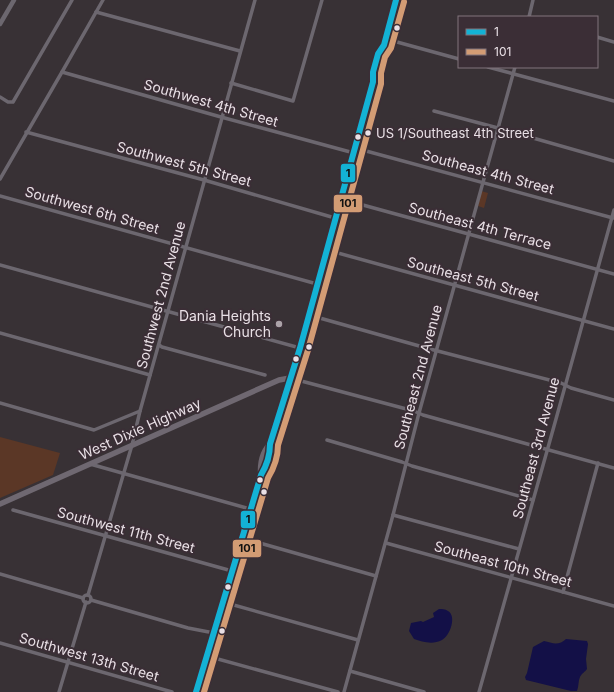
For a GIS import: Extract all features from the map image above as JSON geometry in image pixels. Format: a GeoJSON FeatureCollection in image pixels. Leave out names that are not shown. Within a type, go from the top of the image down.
{"type":"FeatureCollection","features":[{"type":"Feature","properties":{"kind":"main road"},"geometry":{"type":"LineString","coordinates":[[196,692],[261,475],[260,466],[264,450],[270,444],[300,348],[373,82],[379,74],[384,55],[384,45],[396,0]]}},
{"type":"Feature","properties":{"kind":"main road","name":"West Dixie Highway"},"geometry":{"type":"LineString","coordinates":[[0,504],[279,380],[290,378]]}},
{"type":"Feature","properties":{"kind":"street"},"geometry":{"type":"LineString","coordinates":[[0,24],[2,16],[14,0]]}},
{"type":"Feature","properties":{"kind":"street"},"geometry":{"type":"LineString","coordinates":[[0,97],[8,102],[12,102],[72,0]]}},
{"type":"Feature","properties":{"kind":"street"},"geometry":{"type":"LineString","coordinates":[[0,179],[103,0]]}},
{"type":"Feature","properties":{"kind":"street","name":"Southwest 2nd Avenue"},"geometry":{"type":"LineString","coordinates":[[88,595],[132,445],[158,345],[254,0]]}},
{"type":"Feature","properties":{"kind":"street"},"geometry":{"type":"LineString","coordinates":[[231,83],[293,101],[322,0]]}},
{"type":"Feature","properties":{"kind":"street"},"geometry":{"type":"LineString","coordinates":[[529,16],[534,0]]}},
{"type":"Feature","properties":{"kind":"street"},"geometry":{"type":"LineString","coordinates":[[96,12],[240,51]]}},
{"type":"Feature","properties":{"kind":"street"},"geometry":{"type":"LineString","coordinates":[[598,37],[614,42]]}},
{"type":"Feature","properties":{"kind":"street"},"geometry":{"type":"LineString","coordinates":[[386,39],[458,59]]}},
{"type":"Feature","properties":{"kind":"street"},"geometry":{"type":"LineString","coordinates":[[491,68],[614,101]]}},
{"type":"Feature","properties":{"kind":"street","name":"Southeast 2nd Avenue"},"geometry":{"type":"LineString","coordinates":[[344,692],[386,543],[436,350],[515,68]]}},
{"type":"Feature","properties":{"kind":"street","name":"Southwest 4th Street"},"geometry":{"type":"LineString","coordinates":[[62,72],[222,117],[354,150]]}},
{"type":"Feature","properties":{"kind":"street"},"geometry":{"type":"LineString","coordinates":[[434,111],[614,161]]}},
{"type":"Feature","properties":{"kind":"street","name":"Southwest 5th Street"},"geometry":{"type":"LineString","coordinates":[[26,132],[204,180],[336,218]]}},
{"type":"Feature","properties":{"kind":"street","name":"Southeast 4th Street"},"geometry":{"type":"LineString","coordinates":[[354,150],[613,218]]}},
{"type":"Feature","properties":{"kind":"street","name":"Southwest 6th Street"},"geometry":{"type":"LineString","coordinates":[[0,196],[317,284]]}},
{"type":"Feature","properties":{"kind":"street","name":"Southeast 4th Terrace"},"geometry":{"type":"LineString","coordinates":[[341,199],[614,274]]}},
{"type":"Feature","properties":{"kind":"street","name":"Southeast 3rd Avenue"},"geometry":{"type":"LineString","coordinates":[[479,692],[614,210]]}},
{"type":"Feature","properties":{"kind":"street","name":"Southeast 5th Street"},"geometry":{"type":"LineString","coordinates":[[327,250],[614,329]]}},
{"type":"Feature","properties":{"kind":"street"},"geometry":{"type":"LineString","coordinates":[[0,265],[300,348]]}},
{"type":"Feature","properties":{"kind":"street"},"geometry":{"type":"LineString","coordinates":[[309,315],[561,383],[571,388],[614,400]]}},
{"type":"Feature","properties":{"kind":"street"},"geometry":{"type":"LineString","coordinates":[[0,333],[150,375]]}},
{"type":"Feature","properties":{"kind":"street"},"geometry":{"type":"LineString","coordinates":[[158,345],[265,375]]}},
{"type":"Feature","properties":{"kind":"street"},"geometry":{"type":"LineString","coordinates":[[290,378],[414,411],[614,468]]}},
{"type":"Feature","properties":{"kind":"street"},"geometry":{"type":"LineString","coordinates":[[0,403],[94,430],[140,412]]}},
{"type":"Feature","properties":{"kind":"street"},"geometry":{"type":"LineString","coordinates":[[327,440],[533,500]]}},
{"type":"Feature","properties":{"kind":"street"},"geometry":{"type":"LineString","coordinates":[[563,592],[598,463]]}},
{"type":"Feature","properties":{"kind":"street"},"geometry":{"type":"LineString","coordinates":[[89,464],[250,510]]}},
{"type":"Feature","properties":{"kind":"street","name":"Southwest 11th Street"},"geometry":{"type":"LineString","coordinates":[[13,510],[232,571]]}},
{"type":"Feature","properties":{"kind":"street"},"geometry":{"type":"LineString","coordinates":[[393,515],[519,549]]}},
{"type":"Feature","properties":{"kind":"street"},"geometry":{"type":"LineString","coordinates":[[242,538],[376,576]]}},
{"type":"Feature","properties":{"kind":"street","name":"Southeast 10th Street"},"geometry":{"type":"LineString","coordinates":[[386,543],[613,605]]}},
{"type":"Feature","properties":{"kind":"street"},"geometry":{"type":"LineString","coordinates":[[0,574],[83,598],[86,602]]}},
{"type":"Feature","properties":{"kind":"street"},"geometry":{"type":"LineString","coordinates":[[83,598],[88,595],[90,600]]}},
{"type":"Feature","properties":{"kind":"street"},"geometry":{"type":"LineString","coordinates":[[613,605],[614,599]]}},
{"type":"Feature","properties":{"kind":"street"},"geometry":{"type":"LineString","coordinates":[[59,692],[86,602],[89,602],[90,600],[188,628],[214,633]]}},
{"type":"Feature","properties":{"kind":"street"},"geometry":{"type":"LineString","coordinates":[[223,602],[358,640]]}},
{"type":"Feature","properties":{"kind":"street","name":"Southwest 13th Street"},"geometry":{"type":"LineString","coordinates":[[0,643],[172,692]]}},
{"type":"Feature","properties":{"kind":"street"},"geometry":{"type":"LineString","coordinates":[[207,656],[338,692]]}},
{"type":"Feature","properties":{"kind":"street"},"geometry":{"type":"LineString","coordinates":[[350,671],[424,692]]}},
{"type":"Feature","properties":{"kind":"shaded area"},"geometry":{"type":"Polygon","coordinates":[[[481,191],[488,193],[484,208],[478,206],[481,191]]]}},
{"type":"Feature","properties":{"kind":"shaded area"},"geometry":{"type":"Polygon","coordinates":[[[0,437],[60,453],[53,475],[0,498],[0,437]]]}},
{"type":"Feature","properties":{"kind":"shaded area"},"geometry":{"type":"Polygon","coordinates":[[[439,609],[445,609],[451,614],[452,617],[450,630],[445,638],[439,642],[431,643],[414,639],[409,631],[411,623],[423,622],[434,617],[433,613],[439,609]]]}},
{"type":"Feature","properties":{"kind":"shaded area"},"geometry":{"type":"Polygon","coordinates":[[[566,639],[587,641],[588,644],[586,659],[587,669],[580,677],[577,691],[571,691],[526,680],[525,677],[533,647],[544,641],[561,643],[566,639]]]}},
{"type":"Feature","properties":{"kind":"transit line","name":"1"},"geometry":{"type":"LineString","coordinates":[[196,692],[261,475],[268,460],[270,444],[300,348],[373,82],[373,72],[378,54],[384,45],[396,0]]}},
{"type":"Feature","properties":{"kind":"transit line","name":"101"},"geometry":{"type":"LineString","coordinates":[[204,692],[308,350],[381,84],[381,73],[385,57],[391,48],[404,2]]}},
{"type":"Feature","properties":{"kind":"place","name":"US 1/Southeast 4th Street"},"geometry":{"type":"Point","coordinates":[368,133]}},
{"type":"Feature","properties":{"kind":"place","name":"Dania Heights Church"},"geometry":{"type":"Point","coordinates":[279,324]}}]}
